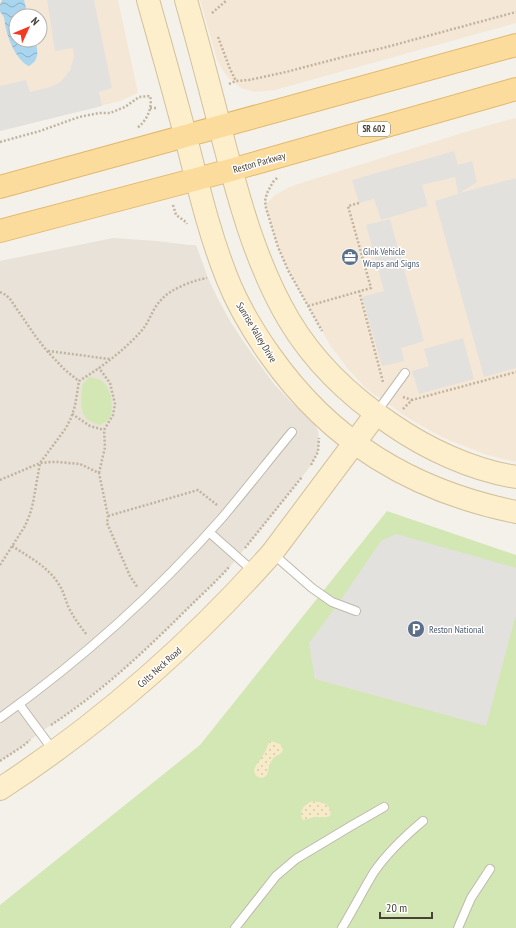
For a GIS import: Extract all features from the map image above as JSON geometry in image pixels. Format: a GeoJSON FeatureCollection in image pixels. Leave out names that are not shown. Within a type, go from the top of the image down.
{"type":"FeatureCollection","features":[{"type":"Feature","properties":{"kind":"main road","name":"Sunrise Valley Drive"},"geometry":{"type":"LineString","coordinates":[[148,0],[186,136],[196,179],[212,235],[227,278],[248,322],[274,360],[292,384],[333,426],[354,443],[396,470],[474,502],[516,512]]}},
{"type":"Feature","properties":{"kind":"main road"},"geometry":{"type":"LineString","coordinates":[[186,0],[231,170],[244,211],[260,259],[273,290],[289,321],[336,380],[376,414],[403,432],[438,451],[482,469],[516,477]]}},
{"type":"Feature","properties":{"kind":"main road"},"geometry":{"type":"LineString","coordinates":[[0,187],[516,45]]}},
{"type":"Feature","properties":{"kind":"main road","name":"Reston Parkway"},"geometry":{"type":"LineString","coordinates":[[0,231],[231,170],[516,89]]}},
{"type":"Feature","properties":{"kind":"main road","name":"Colts Neck Road"},"geometry":{"type":"LineString","coordinates":[[0,789],[54,752],[104,714],[170,657],[196,632],[272,553],[376,414]]}},
{"type":"Feature","properties":{"kind":"lane"},"geometry":{"type":"LineString","coordinates":[[376,414],[405,373]]}},
{"type":"Feature","properties":{"kind":"lane"},"geometry":{"type":"LineString","coordinates":[[0,718],[95,644],[145,598],[226,513],[292,432]]}},
{"type":"Feature","properties":{"kind":"lane"},"geometry":{"type":"LineString","coordinates":[[209,532],[254,572]]}},
{"type":"Feature","properties":{"kind":"lane"},"geometry":{"type":"LineString","coordinates":[[272,553],[312,588],[332,602],[356,612]]}},
{"type":"Feature","properties":{"kind":"lane"},"geometry":{"type":"LineString","coordinates":[[19,704],[54,752]]}},
{"type":"Feature","properties":{"kind":"lane"},"geometry":{"type":"LineString","coordinates":[[235,928],[276,876],[296,859],[384,807]]}},
{"type":"Feature","properties":{"kind":"lane"},"geometry":{"type":"LineString","coordinates":[[342,928],[375,872],[391,851],[423,821]]}},
{"type":"Feature","properties":{"kind":"lane"},"geometry":{"type":"LineString","coordinates":[[458,928],[471,898],[490,869]]}},
{"type":"Feature","properties":{"kind":"path"},"geometry":{"type":"LineString","coordinates":[[212,13],[227,0]]}},
{"type":"Feature","properties":{"kind":"path"},"geometry":{"type":"LineString","coordinates":[[210,6],[214,20]]}},
{"type":"Feature","properties":{"kind":"path"},"geometry":{"type":"LineString","coordinates":[[217,33],[236,81],[249,80],[390,46],[516,12]]}},
{"type":"Feature","properties":{"kind":"path"},"geometry":{"type":"LineString","coordinates":[[0,142],[40,131],[79,117],[110,113],[125,107],[139,97],[150,96],[150,108]]}},
{"type":"Feature","properties":{"kind":"path"},"geometry":{"type":"LineString","coordinates":[[278,176],[267,193],[265,201],[266,208],[278,247],[288,270],[308,306],[371,288],[348,206],[359,202]]}},
{"type":"Feature","properties":{"kind":"path"},"geometry":{"type":"LineString","coordinates":[[0,565],[25,526],[30,514],[40,463],[66,428],[75,406],[79,381],[120,352],[143,328],[161,299],[172,291],[183,286],[200,279],[208,278]]}},
{"type":"Feature","properties":{"kind":"path"},"geometry":{"type":"LineString","coordinates":[[359,291],[383,381],[402,396],[412,400]]}},
{"type":"Feature","properties":{"kind":"path"},"geometry":{"type":"LineString","coordinates":[[0,292],[10,299],[47,351],[65,370],[79,381]]}},
{"type":"Feature","properties":{"kind":"path"},"geometry":{"type":"LineString","coordinates":[[47,351],[110,359]]}},
{"type":"Feature","properties":{"kind":"path"},"geometry":{"type":"LineString","coordinates":[[99,368],[110,382],[116,404],[113,415],[104,430],[105,448],[98,473],[108,516],[107,523],[130,576],[145,598]]}},
{"type":"Feature","properties":{"kind":"path"},"geometry":{"type":"LineString","coordinates":[[400,412],[412,400],[516,372]]}},
{"type":"Feature","properties":{"kind":"path"},"geometry":{"type":"LineString","coordinates":[[72,414],[90,426],[104,430]]}},
{"type":"Feature","properties":{"kind":"path"},"geometry":{"type":"LineString","coordinates":[[307,471],[316,458],[319,440]]}},
{"type":"Feature","properties":{"kind":"path"},"geometry":{"type":"LineString","coordinates":[[0,480],[40,463],[58,462],[80,464],[98,473]]}},
{"type":"Feature","properties":{"kind":"path"},"geometry":{"type":"LineString","coordinates":[[0,761],[88,698],[125,668],[174,622],[228,568],[302,477]]}},
{"type":"Feature","properties":{"kind":"path"},"geometry":{"type":"LineString","coordinates":[[108,516],[198,490],[226,513]]}},
{"type":"Feature","properties":{"kind":"path"},"geometry":{"type":"LineString","coordinates":[[12,546],[34,560],[52,575],[75,619],[95,644]]}},
{"type":"Feature","properties":{"kind":"shaded area"},"geometry":{"type":"Polygon","coordinates":[[[0,0],[118,0],[138,93],[120,101],[0,131],[0,0]]]}},
{"type":"Feature","properties":{"kind":"shaded area"},"geometry":{"type":"Polygon","coordinates":[[[47,0],[94,0],[112,88],[99,92],[102,106],[0,131],[0,86],[26,80],[30,92],[59,83],[70,70],[74,57],[73,48],[55,51],[47,0]]]}},
{"type":"Feature","properties":{"kind":"shaded area"},"geometry":{"type":"Polygon","coordinates":[[[200,0],[516,0],[516,23],[275,90],[255,92],[241,88],[227,77],[217,60],[200,0]]]}},
{"type":"Feature","properties":{"kind":"shaded area"},"geometry":{"type":"Polygon","coordinates":[[[516,118],[516,462],[487,455],[444,438],[411,420],[368,390],[359,381],[330,345],[288,270],[278,247],[265,205],[275,195],[298,184],[475,129],[516,118]]]}},
{"type":"Feature","properties":{"kind":"shaded area"},"geometry":{"type":"Polygon","coordinates":[[[454,151],[458,165],[472,161],[477,182],[460,193],[516,178],[516,368],[484,377],[435,201],[458,194],[455,177],[422,185],[428,206],[381,220],[374,199],[359,203],[352,180],[454,151]]]}},
{"type":"Feature","properties":{"kind":"shaded area"},"geometry":{"type":"Polygon","coordinates":[[[390,219],[424,341],[401,348],[404,361],[382,366],[362,297],[384,291],[366,225],[390,219]]]}},
{"type":"Feature","properties":{"kind":"shaded area"},"geometry":{"type":"Polygon","coordinates":[[[113,238],[196,245],[208,278],[218,299],[245,344],[274,384],[292,403],[313,421],[318,431],[318,452],[312,464],[229,568],[168,628],[125,668],[94,693],[59,720],[0,761],[0,261],[113,238]]]}},
{"type":"Feature","properties":{"kind":"shaded area"},"geometry":{"type":"Polygon","coordinates":[[[463,338],[474,379],[419,394],[412,371],[429,366],[424,349],[463,338]]]}},
{"type":"Feature","properties":{"kind":"shaded area","name":"Reston National"},"geometry":{"type":"Polygon","coordinates":[[[396,534],[516,568],[516,614],[486,726],[315,679],[309,643],[338,604],[381,541],[396,534]]]}},
{"type":"Feature","properties":{"kind":"green space"},"geometry":{"type":"Polygon","coordinates":[[[90,377],[104,383],[111,396],[112,406],[110,416],[107,421],[100,425],[87,419],[81,405],[83,384],[90,377]]]}},
{"type":"Feature","properties":{"kind":"green space"},"geometry":{"type":"Polygon","coordinates":[[[387,511],[516,555],[516,928],[0,928],[0,905],[200,745],[387,511]]]}},
{"type":"Feature","properties":{"kind":"sand"},"geometry":{"type":"Polygon","coordinates":[[[271,741],[280,744],[283,750],[271,762],[267,775],[259,778],[255,775],[254,770],[264,754],[269,742],[271,741]]]}},
{"type":"Feature","properties":{"kind":"sand"},"geometry":{"type":"Polygon","coordinates":[[[310,802],[321,802],[328,806],[331,812],[330,816],[314,817],[303,820],[301,812],[310,802]]]}},
{"type":"Feature","properties":{"kind":"water"},"geometry":{"type":"Polygon","coordinates":[[[2,0],[24,0],[26,8],[8,8],[8,36],[4,18],[0,12],[2,0]]]}},
{"type":"Feature","properties":{"kind":"water"},"geometry":{"type":"Polygon","coordinates":[[[13,48],[36,48],[37,58],[33,64],[29,66],[21,60],[13,48]]]}},
{"type":"Feature","properties":{"kind":"place","name":"GInk Vehicle Wraps and Signs"},"geometry":{"type":"Point","coordinates":[350,257]}},
{"type":"Feature","properties":{"kind":"place","name":"Reston National"},"geometry":{"type":"Point","coordinates":[416,629]}}]}
